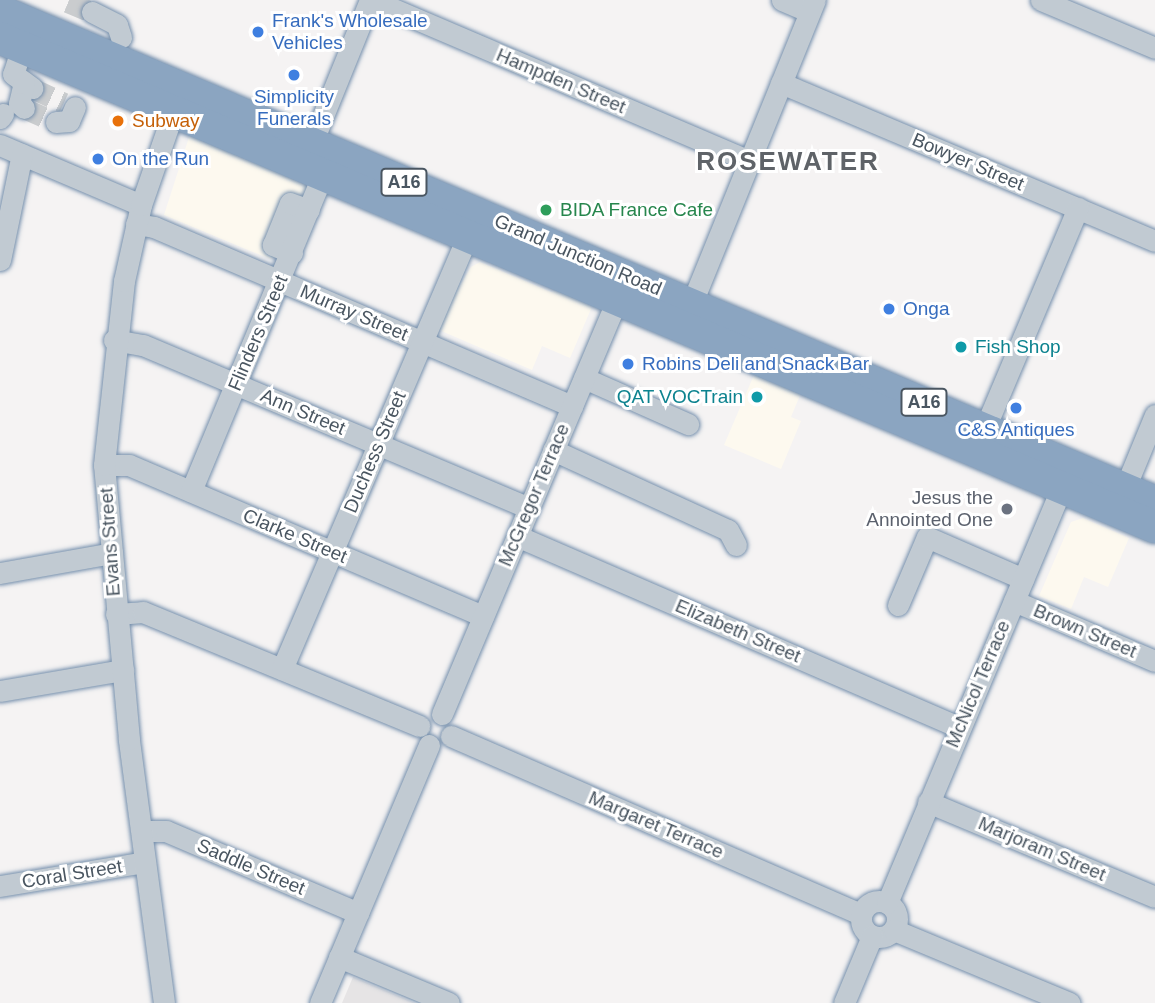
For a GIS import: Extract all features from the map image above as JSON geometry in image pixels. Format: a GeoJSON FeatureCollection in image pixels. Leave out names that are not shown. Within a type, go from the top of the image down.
{"type":"FeatureCollection","features":[{"type":"Feature","properties":{"kind":"highway","name":"Grand Junction Road"},"geometry":{"type":"LineString","coordinates":[[0,11],[323,174],[468,235],[622,287]]}},
{"type":"Feature","properties":{"kind":"highway","name":"Grand Junction Road"},"geometry":{"type":"LineString","coordinates":[[11,42],[312,143],[622,287],[1120,500],[1155,527]]}},
{"type":"Feature","properties":{"kind":"highway","name":"Grand Junction Road"},"geometry":{"type":"LineString","coordinates":[[687,315],[985,428],[1066,477]]}},
{"type":"Feature","properties":{"kind":"highway","name":"Grand Junction Road"},"geometry":{"type":"LineString","coordinates":[[1120,500],[1155,502]]}},
{"type":"Feature","properties":{"kind":"street"},"geometry":{"type":"LineString","coordinates":[[312,143],[371,0]]}},
{"type":"Feature","properties":{"kind":"street","name":"Hampden Street"},"geometry":{"type":"LineString","coordinates":[[371,0],[749,161]]}},
{"type":"Feature","properties":{"kind":"street"},"geometry":{"type":"LineString","coordinates":[[687,315],[813,6],[782,0]]}},
{"type":"Feature","properties":{"kind":"street"},"geometry":{"type":"LineString","coordinates":[[1041,0],[1155,48]]}},
{"type":"Feature","properties":{"kind":"street"},"geometry":{"type":"LineString","coordinates":[[92,12],[117,25],[121,37]]}},
{"type":"Feature","properties":{"kind":"street"},"geometry":{"type":"LineString","coordinates":[[11,42],[13,74],[27,93]]}},
{"type":"Feature","properties":{"kind":"street","name":"Bowyer Street"},"geometry":{"type":"LineString","coordinates":[[781,83],[1155,241]]}},
{"type":"Feature","properties":{"kind":"street","name":"Evans Street"},"geometry":{"type":"LineString","coordinates":[[164,1003],[116,614],[104,466],[114,340],[138,214],[177,99]]}},
{"type":"Feature","properties":{"kind":"street","name":"Murray Street"},"geometry":{"type":"LineString","coordinates":[[0,145],[280,281],[572,406]]}},
{"type":"Feature","properties":{"kind":"street"},"geometry":{"type":"LineString","coordinates":[[0,260],[22,154]]}},
{"type":"Feature","properties":{"kind":"street","name":"Flinders Street"},"geometry":{"type":"LineString","coordinates":[[191,491],[323,174]]}},
{"type":"Feature","properties":{"kind":"street"},"geometry":{"type":"LineString","coordinates":[[985,428],[1078,208]]}},
{"type":"Feature","properties":{"kind":"street","name":"Duchess Street"},"geometry":{"type":"LineString","coordinates":[[282,669],[468,235]]}},
{"type":"Feature","properties":{"kind":"street","name":"McGregor Terrace"},"geometry":{"type":"LineString","coordinates":[[442,714],[622,287]]}},
{"type":"Feature","properties":{"kind":"street","name":"Ann Street"},"geometry":{"type":"LineString","coordinates":[[114,340],[143,345],[529,508]]}},
{"type":"Feature","properties":{"kind":"street"},"geometry":{"type":"LineString","coordinates":[[584,377],[688,424]]}},
{"type":"Feature","properties":{"kind":"street"},"geometry":{"type":"LineString","coordinates":[[1120,500],[1155,415]]}},
{"type":"Feature","properties":{"kind":"street"},"geometry":{"type":"LineString","coordinates":[[553,450],[728,530],[736,545]]}},
{"type":"Feature","properties":{"kind":"street","name":"Clarke Street"},"geometry":{"type":"LineString","coordinates":[[104,466],[129,465],[483,616]]}},
{"type":"Feature","properties":{"kind":"street","name":"McNicol Terrace"},"geometry":{"type":"LineString","coordinates":[[887,903],[1066,477]]}},
{"type":"Feature","properties":{"kind":"street","name":"Elizabeth Street"},"geometry":{"type":"LineString","coordinates":[[517,536],[960,727]]}},
{"type":"Feature","properties":{"kind":"street"},"geometry":{"type":"LineString","coordinates":[[898,606],[927,537],[1023,579]]}},
{"type":"Feature","properties":{"kind":"street"},"geometry":{"type":"LineString","coordinates":[[0,573],[111,553]]}},
{"type":"Feature","properties":{"kind":"street","name":"Brown Street"},"geometry":{"type":"LineString","coordinates":[[1014,601],[1155,661]]}},
{"type":"Feature","properties":{"kind":"street"},"geometry":{"type":"LineString","coordinates":[[116,614],[143,612],[419,726]]}},
{"type":"Feature","properties":{"kind":"street"},"geometry":{"type":"LineString","coordinates":[[0,691],[123,670]]}},
{"type":"Feature","properties":{"kind":"street"},"geometry":{"type":"LineString","coordinates":[[442,714],[450,720],[451,736],[440,746],[429,745],[421,737],[419,726],[426,716],[442,714]]}},
{"type":"Feature","properties":{"kind":"street","name":"Margaret Terrace"},"geometry":{"type":"LineString","coordinates":[[451,736],[861,914]]}},
{"type":"Feature","properties":{"kind":"street"},"geometry":{"type":"LineString","coordinates":[[320,1003],[429,745]]}},
{"type":"Feature","properties":{"kind":"street","name":"Marjoram Street"},"geometry":{"type":"LineString","coordinates":[[928,802],[1155,897]]}},
{"type":"Feature","properties":{"kind":"street","name":"Saddle Street"},"geometry":{"type":"LineString","coordinates":[[142,831],[166,831],[358,913]]}},
{"type":"Feature","properties":{"kind":"street","name":"Coral Street"},"geometry":{"type":"LineString","coordinates":[[0,886],[145,862]]}},
{"type":"Feature","properties":{"kind":"street"},"geometry":{"type":"LineString","coordinates":[[887,903],[898,918],[894,930],[887,936],[872,936],[862,927],[861,914],[869,904],[887,903]]}},
{"type":"Feature","properties":{"kind":"street"},"geometry":{"type":"LineString","coordinates":[[894,930],[1069,1003]]}},
{"type":"Feature","properties":{"kind":"street"},"geometry":{"type":"LineString","coordinates":[[844,1003],[872,936]]}},
{"type":"Feature","properties":{"kind":"street"},"geometry":{"type":"LineString","coordinates":[[339,957],[449,1003]]}},
{"type":"Feature","properties":{"kind":"shaded area"},"geometry":{"type":"Polygon","coordinates":[[[190,134],[302,176],[308,190],[279,257],[270,259],[164,215],[190,134]]]}},
{"type":"Feature","properties":{"kind":"shaded area"},"geometry":{"type":"Polygon","coordinates":[[[480,262],[551,292],[566,288],[587,296],[591,309],[570,358],[542,346],[532,370],[439,330],[471,267],[480,262]]]}},
{"type":"Feature","properties":{"kind":"shaded area"},"geometry":{"type":"Polygon","coordinates":[[[757,368],[803,388],[791,417],[801,421],[781,469],[724,445],[757,368]]]}},
{"type":"Feature","properties":{"kind":"shaded area"},"geometry":{"type":"Polygon","coordinates":[[[1083,518],[1129,538],[1108,587],[1084,577],[1071,609],[1039,596],[1071,522],[1083,518]]]}},
{"type":"Feature","properties":{"kind":"shaded area"},"geometry":{"type":"Polygon","coordinates":[[[353,977],[415,1003],[342,1003],[353,977]]]}},
{"type":"Feature","properties":{"kind":"tunnel"},"geometry":{"type":"LineString","coordinates":[[68,2],[92,12]]}},
{"type":"Feature","properties":{"kind":"tunnel"},"geometry":{"type":"LineString","coordinates":[[32,88],[64,103]]}},
{"type":"Feature","properties":{"kind":"tunnel"},"geometry":{"type":"LineString","coordinates":[[24,108],[56,122]]}},
{"type":"Feature","properties":{"kind":"place","name":"Frank's Wholesale Vehicles"},"geometry":{"type":"Point","coordinates":[258,32]}},
{"type":"Feature","properties":{"kind":"place","name":"Simplicity Funerals"},"geometry":{"type":"Point","coordinates":[294,75]}},
{"type":"Feature","properties":{"kind":"place","name":"Subway"},"geometry":{"type":"Point","coordinates":[118,121]}},
{"type":"Feature","properties":{"kind":"place","name":"On the Run"},"geometry":{"type":"Point","coordinates":[98,159]}},
{"type":"Feature","properties":{"kind":"place","name":"BIDA France Cafe"},"geometry":{"type":"Point","coordinates":[546,210]}},
{"type":"Feature","properties":{"kind":"place","name":"Onga"},"geometry":{"type":"Point","coordinates":[889,309]}},
{"type":"Feature","properties":{"kind":"place","name":"Fish Shop"},"geometry":{"type":"Point","coordinates":[961,347]}},
{"type":"Feature","properties":{"kind":"place","name":"Robins Deli and Snack Bar"},"geometry":{"type":"Point","coordinates":[628,364]}},
{"type":"Feature","properties":{"kind":"place","name":"QAT VOCTrain"},"geometry":{"type":"Point","coordinates":[757,397]}},
{"type":"Feature","properties":{"kind":"place","name":"C&S Antiques"},"geometry":{"type":"Point","coordinates":[1016,408]}},
{"type":"Feature","properties":{"kind":"place","name":"Jesus the Annointed One"},"geometry":{"type":"Point","coordinates":[1007,509]}},
{"type":"Feature","properties":{"kind":"district","name":"ROSEWATER"},"geometry":{"type":"Point","coordinates":[788,162]}}]}
